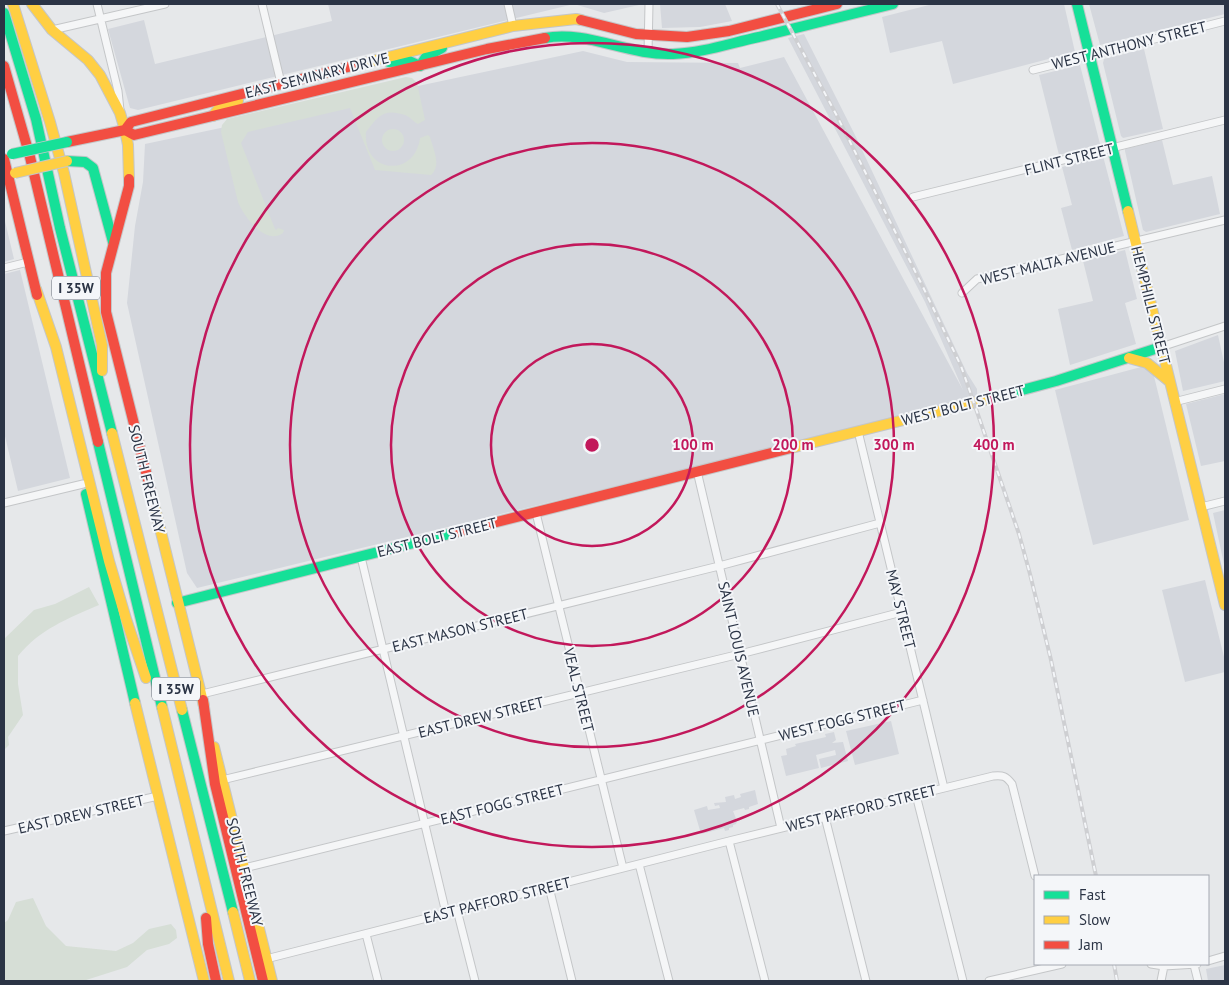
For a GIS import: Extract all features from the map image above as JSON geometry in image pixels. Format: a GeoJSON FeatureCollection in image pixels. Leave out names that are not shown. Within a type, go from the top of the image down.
{"type":"FeatureCollection","features":[{"type":"Feature","properties":{"kind":"main road"},"geometry":{"type":"LineString","coordinates":[[13,4],[64,173],[102,345],[103,396]]}},
{"type":"Feature","properties":{"kind":"main road","name":"SOUTH FREEWAY"},"geometry":{"type":"LineString","coordinates":[[32,4],[52,30],[88,60],[100,75],[120,113],[125,130],[128,145],[129,186],[106,273],[106,312],[272,981]]}},
{"type":"Feature","properties":{"kind":"main road","name":"EAST SEMINARY DRIVE"},"geometry":{"type":"LineString","coordinates":[[125,130],[131,122],[513,26],[576,19],[648,36],[710,35],[837,4]]}},
{"type":"Feature","properties":{"kind":"main road"},"geometry":{"type":"LineString","coordinates":[[487,49],[559,35],[592,40],[648,54],[673,54],[708,49],[893,4]]}},
{"type":"Feature","properties":{"kind":"main road","name":"HEMPHILL STREET"},"geometry":{"type":"LineString","coordinates":[[1077,4],[1225,605]]}},
{"type":"Feature","properties":{"kind":"main road","name":"SOUTH FREEWAY"},"geometry":{"type":"LineString","coordinates":[[4,12],[23,71],[47,162],[63,238],[250,981]]}},
{"type":"Feature","properties":{"kind":"main road"},"geometry":{"type":"LineString","coordinates":[[487,49],[508,38],[513,26]]}},
{"type":"Feature","properties":{"kind":"main road"},"geometry":{"type":"LineString","coordinates":[[363,64],[410,61],[420,66],[426,57],[458,40]]}},
{"type":"Feature","properties":{"kind":"main road","name":"EAST SEMINARY DRIVE"},"geometry":{"type":"LineString","coordinates":[[7,156],[125,130],[134,135],[487,49]]}},
{"type":"Feature","properties":{"kind":"main road","name":"I 35W"},"geometry":{"type":"LineString","coordinates":[[4,66],[30,157],[173,758],[229,981]]}},
{"type":"Feature","properties":{"kind":"main road"},"geometry":{"type":"LineString","coordinates":[[212,116],[221,106],[247,98],[258,89]]}},
{"type":"Feature","properties":{"kind":"main road"},"geometry":{"type":"LineString","coordinates":[[7,156],[28,262],[56,347],[109,561],[173,758]]}},
{"type":"Feature","properties":{"kind":"main road"},"geometry":{"type":"LineString","coordinates":[[12,174],[67,161],[82,160],[87,162],[93,168],[113,243]]}},
{"type":"Feature","properties":{"kind":"main road"},"geometry":{"type":"LineString","coordinates":[[36,289],[124,659],[204,981]]}},
{"type":"Feature","properties":{"kind":"main road","name":"WEST BOLT STREET"},"geometry":{"type":"LineString","coordinates":[[697,470],[1003,396],[1161,348]]}},
{"type":"Feature","properties":{"kind":"main road"},"geometry":{"type":"LineString","coordinates":[[1128,358],[1147,363],[1170,381]]}},
{"type":"Feature","properties":{"kind":"main road","name":"EAST BOLT STREET"},"geometry":{"type":"LineString","coordinates":[[178,603],[536,513],[697,470]]}},
{"type":"Feature","properties":{"kind":"main road"},"geometry":{"type":"LineString","coordinates":[[202,697],[210,757],[263,981]]}},
{"type":"Feature","properties":{"kind":"main road"},"geometry":{"type":"LineString","coordinates":[[200,867],[208,944],[216,981]]}},
{"type":"Feature","properties":{"kind":"street"},"geometry":{"type":"LineString","coordinates":[[97,4],[118,91],[120,113]]}},
{"type":"Feature","properties":{"kind":"street"},"geometry":{"type":"LineString","coordinates":[[52,30],[149,6],[165,4]]}},
{"type":"Feature","properties":{"kind":"street"},"geometry":{"type":"LineString","coordinates":[[262,4],[281,83]]}},
{"type":"Feature","properties":{"kind":"street"},"geometry":{"type":"LineString","coordinates":[[508,4],[513,26]]}},
{"type":"Feature","properties":{"kind":"street"},"geometry":{"type":"LineString","coordinates":[[648,54],[649,4]]}},
{"type":"Feature","properties":{"kind":"street","name":"WEST ANTHONY STREET"},"geometry":{"type":"LineString","coordinates":[[1033,70],[1225,21]]}},
{"type":"Feature","properties":{"kind":"street","name":"FLINT STREET"},"geometry":{"type":"LineString","coordinates":[[913,197],[1225,120]]}},
{"type":"Feature","properties":{"kind":"street","name":"WEST MALTA AVENUE"},"geometry":{"type":"LineString","coordinates":[[962,293],[977,279],[1225,220]]}},
{"type":"Feature","properties":{"kind":"street"},"geometry":{"type":"LineString","coordinates":[[4,268],[28,262]]}},
{"type":"Feature","properties":{"kind":"street","name":"WEST BOLT STREET"},"geometry":{"type":"LineString","coordinates":[[1161,348],[1225,326]]}},
{"type":"Feature","properties":{"kind":"street"},"geometry":{"type":"LineString","coordinates":[[1174,402],[1225,389]]}},
{"type":"Feature","properties":{"kind":"street","name":"MAY STREET"},"geometry":{"type":"LineString","coordinates":[[858,431],[944,788]]}},
{"type":"Feature","properties":{"kind":"street","name":"SAINT LOUIS AVENUE"},"geometry":{"type":"LineString","coordinates":[[697,470],[781,828]]}},
{"type":"Feature","properties":{"kind":"street"},"geometry":{"type":"LineString","coordinates":[[4,503],[83,484]]}},
{"type":"Feature","properties":{"kind":"street"},"geometry":{"type":"LineString","coordinates":[[1201,507],[1225,501]]}},
{"type":"Feature","properties":{"kind":"street","name":"VEAL STREET"},"geometry":{"type":"LineString","coordinates":[[536,513],[623,868]]}},
{"type":"Feature","properties":{"kind":"street","name":"EAST MASON STREET"},"geometry":{"type":"LineString","coordinates":[[202,697],[383,649],[719,566],[880,523]]}},
{"type":"Feature","properties":{"kind":"street"},"geometry":{"type":"LineString","coordinates":[[361,557],[446,913]]}},
{"type":"Feature","properties":{"kind":"street","name":"EAST DREW STREET"},"geometry":{"type":"LineString","coordinates":[[222,780],[740,654],[902,612]]}},
{"type":"Feature","properties":{"kind":"street","name":"WEST FOGG STREET"},"geometry":{"type":"LineString","coordinates":[[761,741],[923,700]]}},
{"type":"Feature","properties":{"kind":"street","name":"EAST FOGG STREET"},"geometry":{"type":"LineString","coordinates":[[244,868],[761,741]]}},
{"type":"Feature","properties":{"kind":"street","name":"WEST PAFFORD STREET"},"geometry":{"type":"LineString","coordinates":[[729,841],[1002,775],[1008,778],[1012,784],[1035,875]]}},
{"type":"Feature","properties":{"kind":"street"},"geometry":{"type":"LineString","coordinates":[[916,795],[962,981]]}},
{"type":"Feature","properties":{"kind":"street","name":"EAST DREW STREET"},"geometry":{"type":"LineString","coordinates":[[4,831],[158,796]]}},
{"type":"Feature","properties":{"kind":"street"},"geometry":{"type":"LineString","coordinates":[[825,817],[866,981]]}},
{"type":"Feature","properties":{"kind":"street"},"geometry":{"type":"LineString","coordinates":[[729,841],[765,981]]}},
{"type":"Feature","properties":{"kind":"street","name":"EAST PAFFORD STREET"},"geometry":{"type":"LineString","coordinates":[[266,959],[729,841]]}},
{"type":"Feature","properties":{"kind":"street"},"geometry":{"type":"LineString","coordinates":[[639,864],[669,981]]}},
{"type":"Feature","properties":{"kind":"street"},"geometry":{"type":"LineString","coordinates":[[549,887],[572,981]]}},
{"type":"Feature","properties":{"kind":"street"},"geometry":{"type":"LineString","coordinates":[[457,910],[474,981]]}},
{"type":"Feature","properties":{"kind":"street"},"geometry":{"type":"LineString","coordinates":[[366,934],[378,981]]}},
{"type":"Feature","properties":{"kind":"street"},"geometry":{"type":"LineString","coordinates":[[1209,961],[1225,956]]}},
{"type":"Feature","properties":{"kind":"street"},"geometry":{"type":"LineString","coordinates":[[989,981],[1055,965]]}},
{"type":"Feature","properties":{"kind":"street"},"geometry":{"type":"LineString","coordinates":[[1158,965],[1180,965]]}},
{"type":"Feature","properties":{"kind":"street"},"geometry":{"type":"LineString","coordinates":[[1195,965],[1198,981]]}},
{"type":"Feature","properties":{"kind":"street"},"geometry":{"type":"LineString","coordinates":[[1161,981],[1164,966]]}},
{"type":"Feature","properties":{"kind":"street"},"geometry":{"type":"LineString","coordinates":[[1019,973],[1021,981]]}},
{"type":"Feature","properties":{"kind":"shaded area"},"geometry":{"type":"Polygon","coordinates":[[[328,4],[574,4],[138,110],[130,108],[108,29],[144,20],[155,64],[332,21],[328,4]]]}},
{"type":"Feature","properties":{"kind":"shaded area"},"geometry":{"type":"Polygon","coordinates":[[[574,4],[639,4],[639,5],[604,13],[574,4]]]}},
{"type":"Feature","properties":{"kind":"shaded area"},"geometry":{"type":"Polygon","coordinates":[[[660,4],[725,4],[732,21],[700,27],[662,28],[660,4]]]}},
{"type":"Feature","properties":{"kind":"shaded area"},"geometry":{"type":"Polygon","coordinates":[[[933,4],[1064,4],[1075,52],[953,84],[942,41],[890,53],[882,17],[933,4]]]}},
{"type":"Feature","properties":{"kind":"shaded area"},"geometry":{"type":"Polygon","coordinates":[[[1089,4],[1225,4],[1225,14],[1100,45],[1089,4]]]}},
{"type":"Feature","properties":{"kind":"shaded area"},"geometry":{"type":"Polygon","coordinates":[[[804,34],[856,137],[967,373],[977,389],[977,396],[830,434],[197,588],[187,573],[127,303],[135,226],[143,182],[145,144],[583,51],[627,62],[738,63],[740,68],[784,57],[963,390],[925,302],[788,38],[804,34]]]}},
{"type":"Feature","properties":{"kind":"shaded area"},"geometry":{"type":"Polygon","coordinates":[[[1144,49],[1163,129],[1123,138],[1103,63],[1104,59],[1144,49]]]}},
{"type":"Feature","properties":{"kind":"shaded area"},"geometry":{"type":"Polygon","coordinates":[[[1080,65],[1100,144],[1059,155],[1039,75],[1080,65]]]}},
{"type":"Feature","properties":{"kind":"shaded area"},"geometry":{"type":"Polygon","coordinates":[[[406,77],[412,78],[417,83],[425,120],[418,124],[407,116],[398,113],[392,112],[382,115],[366,132],[367,146],[372,156],[380,163],[390,166],[400,165],[409,160],[416,151],[420,138],[428,135],[435,152],[436,162],[436,167],[431,175],[375,170],[350,108],[248,132],[241,143],[275,229],[284,230],[283,233],[276,236],[270,236],[263,233],[250,222],[238,202],[221,132],[222,125],[227,119],[406,77]]]}},
{"type":"Feature","properties":{"kind":"shaded area"},"geometry":{"type":"Polygon","coordinates":[[[393,129],[401,132],[404,140],[401,148],[393,151],[385,148],[382,140],[385,132],[393,129]]]}},
{"type":"Feature","properties":{"kind":"shaded area"},"geometry":{"type":"Polygon","coordinates":[[[1162,140],[1173,185],[1212,176],[1220,214],[1146,232],[1143,230],[1125,149],[1162,140]]]}},
{"type":"Feature","properties":{"kind":"shaded area"},"geometry":{"type":"Polygon","coordinates":[[[1103,156],[1124,236],[1072,250],[1061,208],[1072,205],[1062,167],[1103,156]]]}},
{"type":"Feature","properties":{"kind":"shaded area"},"geometry":{"type":"Polygon","coordinates":[[[4,217],[14,259],[4,262],[4,217]]]}},
{"type":"Feature","properties":{"kind":"shaded area"},"geometry":{"type":"Polygon","coordinates":[[[1125,250],[1137,299],[1125,303],[1136,344],[1070,365],[1058,309],[1093,301],[1083,261],[1125,250]]]}},
{"type":"Feature","properties":{"kind":"shaded area"},"geometry":{"type":"Polygon","coordinates":[[[20,270],[70,478],[18,491],[4,432],[4,274],[20,270]]]}},
{"type":"Feature","properties":{"kind":"shaded area"},"geometry":{"type":"Polygon","coordinates":[[[1218,335],[1225,367],[1225,381],[1183,391],[1175,351],[1218,335]]]}},
{"type":"Feature","properties":{"kind":"shaded area"},"geometry":{"type":"Polygon","coordinates":[[[1141,367],[1153,372],[1189,520],[1093,545],[1055,390],[1141,367]]]}},
{"type":"Feature","properties":{"kind":"shaded area"},"geometry":{"type":"Polygon","coordinates":[[[1225,394],[1225,461],[1201,466],[1186,404],[1225,394]]]}},
{"type":"Feature","properties":{"kind":"shaded area"},"geometry":{"type":"Polygon","coordinates":[[[1225,510],[1225,569],[1213,513],[1225,510]]]}},
{"type":"Feature","properties":{"kind":"shaded area"},"geometry":{"type":"Polygon","coordinates":[[[1205,580],[1225,661],[1225,672],[1185,682],[1162,590],[1205,580]]]}},
{"type":"Feature","properties":{"kind":"shaded area"},"geometry":{"type":"Polygon","coordinates":[[[89,587],[99,605],[65,620],[45,632],[18,656],[18,684],[23,715],[8,737],[9,745],[4,750],[4,639],[34,610],[55,604],[89,587]]]}},
{"type":"Feature","properties":{"kind":"shaded area"},"geometry":{"type":"Polygon","coordinates":[[[891,721],[899,754],[855,765],[846,731],[891,721]]]}},
{"type":"Feature","properties":{"kind":"shaded area"},"geometry":{"type":"Polygon","coordinates":[[[834,732],[836,740],[832,743],[843,742],[848,761],[821,768],[819,759],[836,755],[835,750],[816,755],[819,768],[786,776],[781,756],[787,755],[786,749],[796,746],[795,744],[826,737],[825,734],[834,732]]]}},
{"type":"Feature","properties":{"kind":"shaded area"},"geometry":{"type":"Polygon","coordinates":[[[755,790],[758,804],[749,807],[749,809],[745,810],[744,808],[733,811],[737,821],[733,827],[725,831],[724,828],[701,834],[694,810],[707,806],[708,810],[720,808],[719,805],[715,806],[714,803],[726,802],[725,797],[734,795],[735,799],[741,797],[740,794],[755,790]]]}},
{"type":"Feature","properties":{"kind":"shaded area"},"geometry":{"type":"Polygon","coordinates":[[[33,898],[46,926],[66,946],[116,951],[133,943],[149,929],[171,924],[176,930],[177,938],[169,944],[147,950],[127,967],[83,981],[4,981],[4,923],[8,920],[16,902],[33,898]]]}},
{"type":"Feature","properties":{"kind":"shaded area"},"geometry":{"type":"Polygon","coordinates":[[[1225,965],[1225,981],[1208,981],[1206,969],[1225,965]]]}},
{"type":"Feature","properties":{"kind":"railway"},"geometry":{"type":"LineString","coordinates":[[777,4],[837,116],[961,366],[1019,534],[1030,574],[1051,660],[1096,875]]}},
{"type":"Feature","properties":{"kind":"railway"},"geometry":{"type":"LineString","coordinates":[[1114,965],[1117,981]]}},
{"type":"Feature","properties":{"kind":"traffic: fast"},"geometry":{"type":"LineString","coordinates":[[545,38],[577,37],[657,54],[695,52],[893,4]]}},
{"type":"Feature","properties":{"kind":"traffic: fast"},"geometry":{"type":"LineString","coordinates":[[1077,4],[1128,211]]}},
{"type":"Feature","properties":{"kind":"traffic: fast"},"geometry":{"type":"LineString","coordinates":[[4,13],[36,119],[60,228],[112,433]]}},
{"type":"Feature","properties":{"kind":"traffic: fast"},"geometry":{"type":"LineString","coordinates":[[420,66],[426,57],[442,48]]}},
{"type":"Feature","properties":{"kind":"traffic: fast"},"geometry":{"type":"LineString","coordinates":[[389,62],[409,61],[420,66]]}},
{"type":"Feature","properties":{"kind":"traffic: fast"},"geometry":{"type":"LineString","coordinates":[[12,154],[67,142]]}},
{"type":"Feature","properties":{"kind":"traffic: fast"},"geometry":{"type":"LineString","coordinates":[[67,161],[85,162],[93,168],[113,242]]}},
{"type":"Feature","properties":{"kind":"traffic: fast"},"geometry":{"type":"LineString","coordinates":[[996,397],[1056,381],[1161,347]]}},
{"type":"Feature","properties":{"kind":"traffic: fast"},"geometry":{"type":"LineString","coordinates":[[98,442],[162,707]]}},
{"type":"Feature","properties":{"kind":"traffic: fast"},"geometry":{"type":"LineString","coordinates":[[86,494],[135,703]]}},
{"type":"Feature","properties":{"kind":"traffic: fast"},"geometry":{"type":"LineString","coordinates":[[177,603],[457,532]]}},
{"type":"Feature","properties":{"kind":"traffic: fast"},"geometry":{"type":"LineString","coordinates":[[182,710],[233,912]]}},
{"type":"Feature","properties":{"kind":"traffic: slow"},"geometry":{"type":"LineString","coordinates":[[13,4],[64,173],[102,345],[102,371]]}},
{"type":"Feature","properties":{"kind":"traffic: slow"},"geometry":{"type":"LineString","coordinates":[[32,4],[52,30],[88,60],[100,75],[120,113],[125,130],[128,145],[129,179]]}},
{"type":"Feature","properties":{"kind":"traffic: slow"},"geometry":{"type":"LineString","coordinates":[[360,64],[513,26],[581,20]]}},
{"type":"Feature","properties":{"kind":"traffic: slow"},"geometry":{"type":"LineString","coordinates":[[213,116],[220,107],[238,101]]}},
{"type":"Feature","properties":{"kind":"traffic: slow"},"geometry":{"type":"LineString","coordinates":[[15,173],[67,161]]}},
{"type":"Feature","properties":{"kind":"traffic: slow"},"geometry":{"type":"LineString","coordinates":[[1128,211],[1225,605]]}},
{"type":"Feature","properties":{"kind":"traffic: slow"},"geometry":{"type":"LineString","coordinates":[[36,289],[56,347],[109,561],[146,678]]}},
{"type":"Feature","properties":{"kind":"traffic: slow"},"geometry":{"type":"LineString","coordinates":[[1129,358],[1147,363],[1169,381]]}},
{"type":"Feature","properties":{"kind":"traffic: slow"},"geometry":{"type":"LineString","coordinates":[[791,448],[996,397]]}},
{"type":"Feature","properties":{"kind":"traffic: slow"},"geometry":{"type":"LineString","coordinates":[[112,433],[182,710]]}},
{"type":"Feature","properties":{"kind":"traffic: slow"},"geometry":{"type":"LineString","coordinates":[[154,504],[204,706]]}},
{"type":"Feature","properties":{"kind":"traffic: slow"},"geometry":{"type":"LineString","coordinates":[[135,703],[204,981]]}},
{"type":"Feature","properties":{"kind":"traffic: slow"},"geometry":{"type":"LineString","coordinates":[[162,707],[229,981]]}},
{"type":"Feature","properties":{"kind":"traffic: slow"},"geometry":{"type":"LineString","coordinates":[[214,747],[272,981]]}},
{"type":"Feature","properties":{"kind":"traffic: slow"},"geometry":{"type":"LineString","coordinates":[[233,912],[250,981]]}},
{"type":"Feature","properties":{"kind":"traffic: jam"},"geometry":{"type":"LineString","coordinates":[[581,20],[636,34],[687,37],[729,31],[837,4]]}},
{"type":"Feature","properties":{"kind":"traffic: jam"},"geometry":{"type":"LineString","coordinates":[[125,130],[134,135],[487,49],[545,38]]}},
{"type":"Feature","properties":{"kind":"traffic: jam"},"geometry":{"type":"LineString","coordinates":[[67,142],[125,130],[131,122],[360,64]]}},
{"type":"Feature","properties":{"kind":"traffic: jam"},"geometry":{"type":"LineString","coordinates":[[4,66],[30,157],[98,442]]}},
{"type":"Feature","properties":{"kind":"traffic: jam"},"geometry":{"type":"LineString","coordinates":[[4,159],[37,295]]}},
{"type":"Feature","properties":{"kind":"traffic: jam"},"geometry":{"type":"LineString","coordinates":[[129,179],[129,186],[106,273],[106,312],[154,504]]}},
{"type":"Feature","properties":{"kind":"traffic: jam"},"geometry":{"type":"LineString","coordinates":[[457,532],[791,448]]}},
{"type":"Feature","properties":{"kind":"traffic: jam"},"geometry":{"type":"LineString","coordinates":[[203,700],[215,784],[263,981]]}},
{"type":"Feature","properties":{"kind":"traffic: jam"},"geometry":{"type":"LineString","coordinates":[[206,918],[208,944],[216,981]]}}]}
